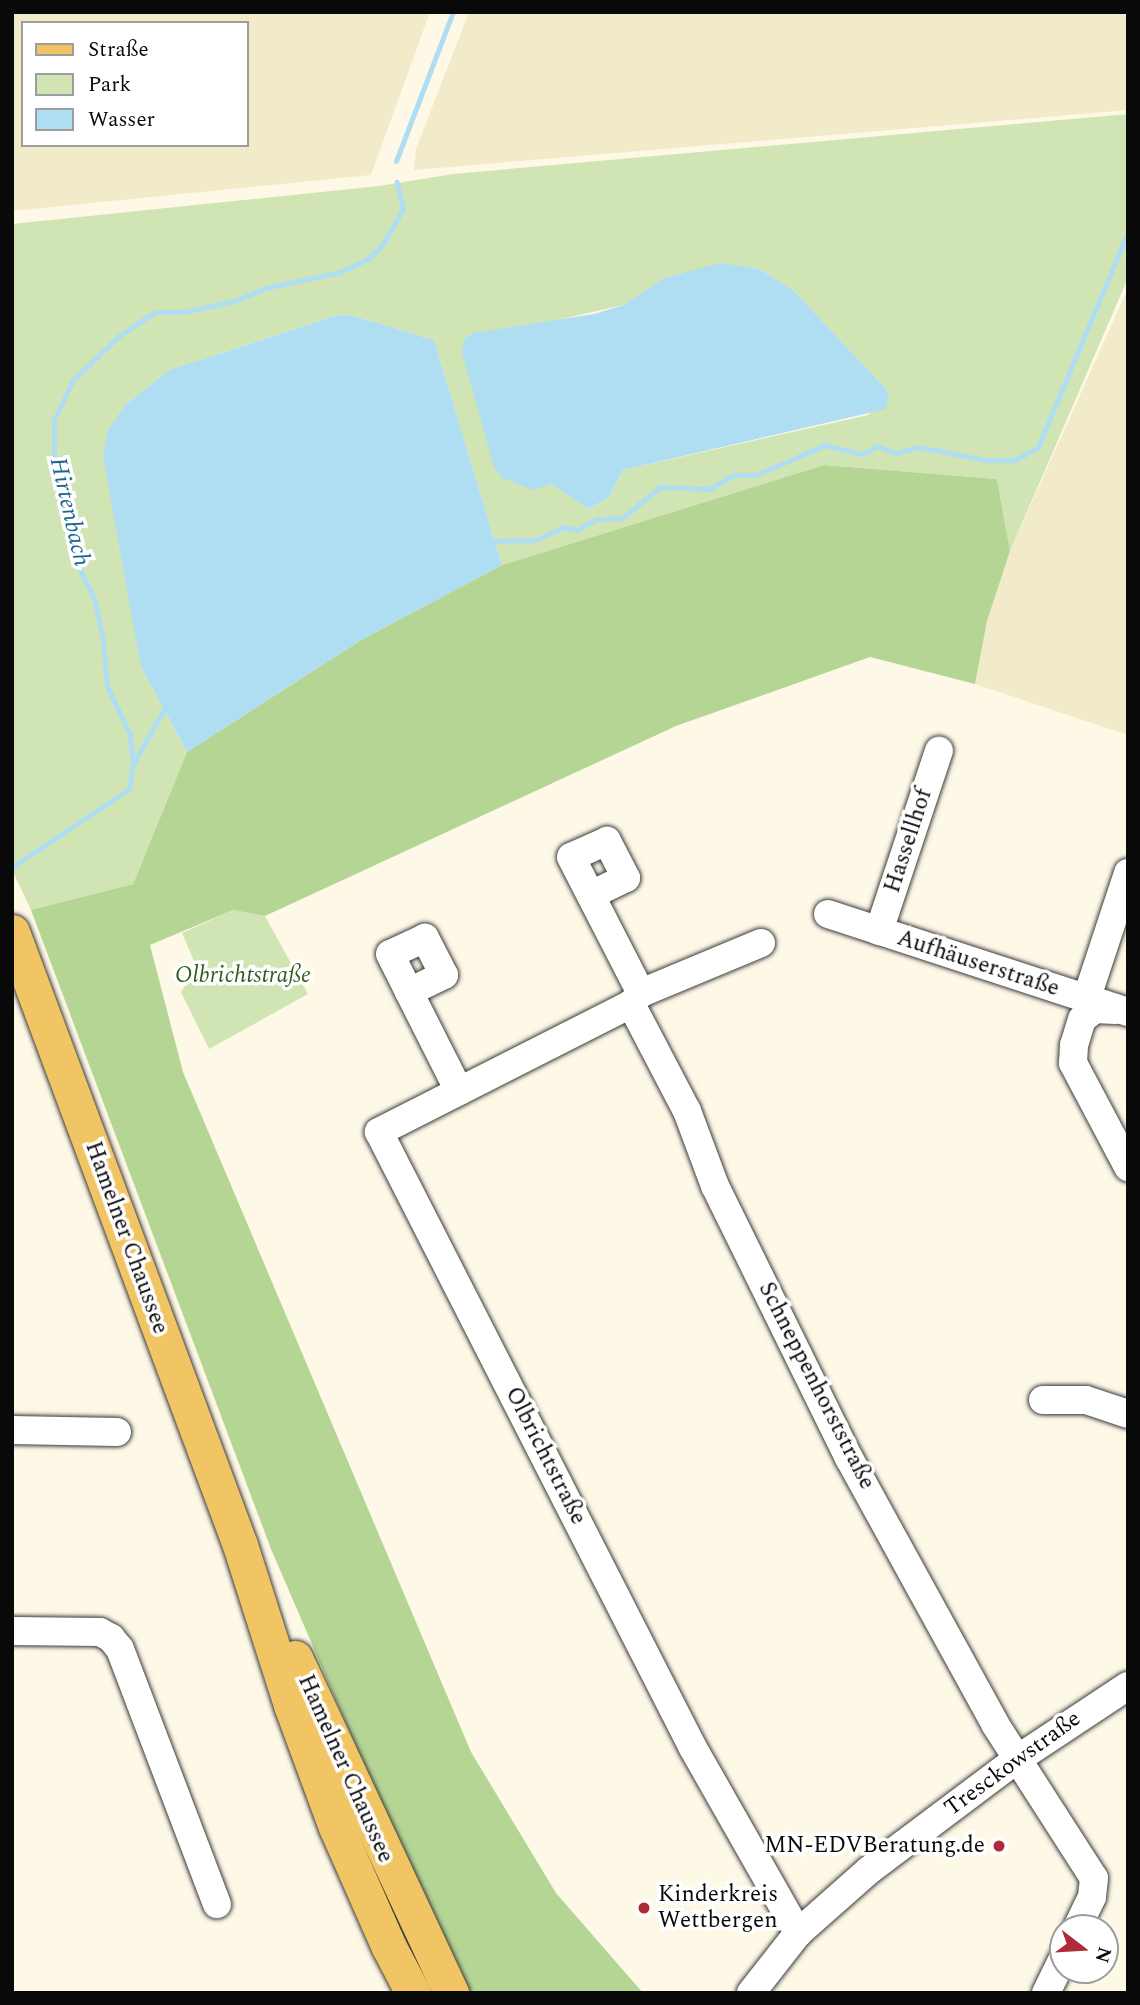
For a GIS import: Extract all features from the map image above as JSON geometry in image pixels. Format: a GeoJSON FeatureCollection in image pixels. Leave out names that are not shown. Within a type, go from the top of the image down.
{"type":"FeatureCollection","features":[{"type":"Feature","properties":{"kind":"main road","name":"Hamelner Chaussee"},"geometry":{"type":"LineString","coordinates":[[12,932],[240,1545],[291,1705],[336,1827],[389,1947],[413,1993]]}},
{"type":"Feature","properties":{"kind":"main road","name":"Hamelner Chaussee"},"geometry":{"type":"LineString","coordinates":[[240,1545],[451,1993]]}},
{"type":"Feature","properties":{"kind":"street","name":"Hassellhof"},"geometry":{"type":"LineString","coordinates":[[879,931],[939,751]]}},
{"type":"Feature","properties":{"kind":"street"},"geometry":{"type":"LineString","coordinates":[[1086,1000],[1128,873]]}},
{"type":"Feature","properties":{"kind":"street","name":"Schneppenhorststraße"},"geometry":{"type":"LineString","coordinates":[[591,895],[687,1111],[715,1186],[849,1458],[1016,1760],[1094,1878],[1092,1897],[1084,1914]]}},
{"type":"Feature","properties":{"kind":"street","name":"Aufhäuserstraße"},"geometry":{"type":"LineString","coordinates":[[828,914],[1126,1011]]}},
{"type":"Feature","properties":{"kind":"street","name":"Olbrichtstraße"},"geometry":{"type":"LineString","coordinates":[[761,943],[636,998],[379,1132],[693,1748],[798,1933]]}},
{"type":"Feature","properties":{"kind":"street"},"geometry":{"type":"LineString","coordinates":[[409,992],[459,1091]]}},
{"type":"Feature","properties":{"kind":"street"},"geometry":{"type":"LineString","coordinates":[[1126,1011],[1095,1009],[1082,1019],[1074,1045],[1073,1063],[1128,1167]]}},
{"type":"Feature","properties":{"kind":"street"},"geometry":{"type":"LineString","coordinates":[[1043,1400],[1086,1400],[1128,1414]]}},
{"type":"Feature","properties":{"kind":"street"},"geometry":{"type":"LineString","coordinates":[[12,1430],[117,1432]]}},
{"type":"Feature","properties":{"kind":"street"},"geometry":{"type":"LineString","coordinates":[[12,1631],[100,1632],[116,1644],[216,1904]]}},
{"type":"Feature","properties":{"kind":"street","name":"Tresckowstraße"},"geometry":{"type":"LineString","coordinates":[[751,1993],[798,1933],[868,1871],[1016,1760],[1128,1686]]}},
{"type":"Feature","properties":{"kind":"shaded area"},"geometry":{"type":"Polygon","coordinates":[[[12,12],[430,12],[371,175],[12,211],[12,12]]]}},
{"type":"Feature","properties":{"kind":"shaded area"},"geometry":{"type":"Polygon","coordinates":[[[469,12],[1126,12],[1128,110],[414,170],[416,149],[469,12]]]}},
{"type":"Feature","properties":{"kind":"shaded area"},"geometry":{"type":"Polygon","coordinates":[[[1128,288],[1128,735],[975,684],[987,621],[1010,551],[1128,288]]]}},
{"type":"Feature","properties":{"kind":"green space"},"geometry":{"type":"Polygon","coordinates":[[[1128,114],[1128,278],[1010,551],[997,479],[824,465],[502,565],[434,340],[354,316],[338,315],[169,370],[125,405],[141,667],[187,752],[133,884],[31,910],[12,870],[12,224],[379,186],[453,174],[1128,114]],[[720,264],[664,278],[624,305],[543,323],[551,484],[589,509],[609,497],[623,470],[868,415],[889,392],[793,290],[760,269],[720,264]]]}},
{"type":"Feature","properties":{"kind":"green space"},"geometry":{"type":"Polygon","coordinates":[[[824,465],[997,479],[1010,551],[987,621],[975,684],[870,657],[676,726],[265,916],[233,910],[150,945],[183,1072],[471,1752],[556,1893],[643,1993],[467,1993],[431,1920],[271,1549],[31,910],[133,884],[187,752],[361,640],[502,565],[824,465]]]}},
{"type":"Feature","properties":{"kind":"green space","name":"Olbrichtstraße"},"geometry":{"type":"Polygon","coordinates":[[[233,910],[265,916],[308,994],[209,1049],[181,992],[197,968],[182,933],[233,910]]]}},
{"type":"Feature","properties":{"kind":"water"},"geometry":{"type":"Polygon","coordinates":[[[720,263],[760,269],[793,290],[889,392],[886,409],[623,470],[609,497],[589,509],[551,484],[534,490],[502,478],[494,467],[462,353],[464,339],[473,333],[594,314],[624,305],[664,278],[720,263]]]}},
{"type":"Feature","properties":{"kind":"water"},"geometry":{"type":"Polygon","coordinates":[[[338,315],[354,316],[434,340],[502,565],[361,640],[187,752],[141,667],[103,457],[108,430],[125,405],[169,370],[338,315]]]}},
{"type":"Feature","properties":{"kind":"waterway","name":"Hirtenbach"},"geometry":{"type":"LineString","coordinates":[[396,161],[453,12]]}},
{"type":"Feature","properties":{"kind":"waterway","name":"Hirtenbach"},"geometry":{"type":"LineString","coordinates":[[12,867],[129,789],[133,764],[130,735],[107,686],[103,640],[95,601],[75,559],[72,513],[54,466],[54,420],[73,380],[119,336],[155,312],[183,312],[235,301],[265,288],[340,272],[368,259],[383,244],[403,209],[397,182]]}},
{"type":"Feature","properties":{"kind":"waterway"},"geometry":{"type":"LineString","coordinates":[[488,541],[535,540],[564,527],[576,530],[597,519],[622,518],[660,487],[709,489],[733,475],[756,475],[825,445],[862,454],[877,446],[896,453],[918,447],[986,460],[1015,460],[1038,447],[1128,232]]}},
{"type":"Feature","properties":{"kind":"waterway"},"geometry":{"type":"LineString","coordinates":[[133,764],[167,704]]}},
{"type":"Feature","properties":{"kind":"place","name":"MN-EDVBeratung.de"},"geometry":{"type":"Point","coordinates":[999,1846]}},
{"type":"Feature","properties":{"kind":"place","name":"Kinderkreis Wettbergen"},"geometry":{"type":"Point","coordinates":[644,1908]}}]}
